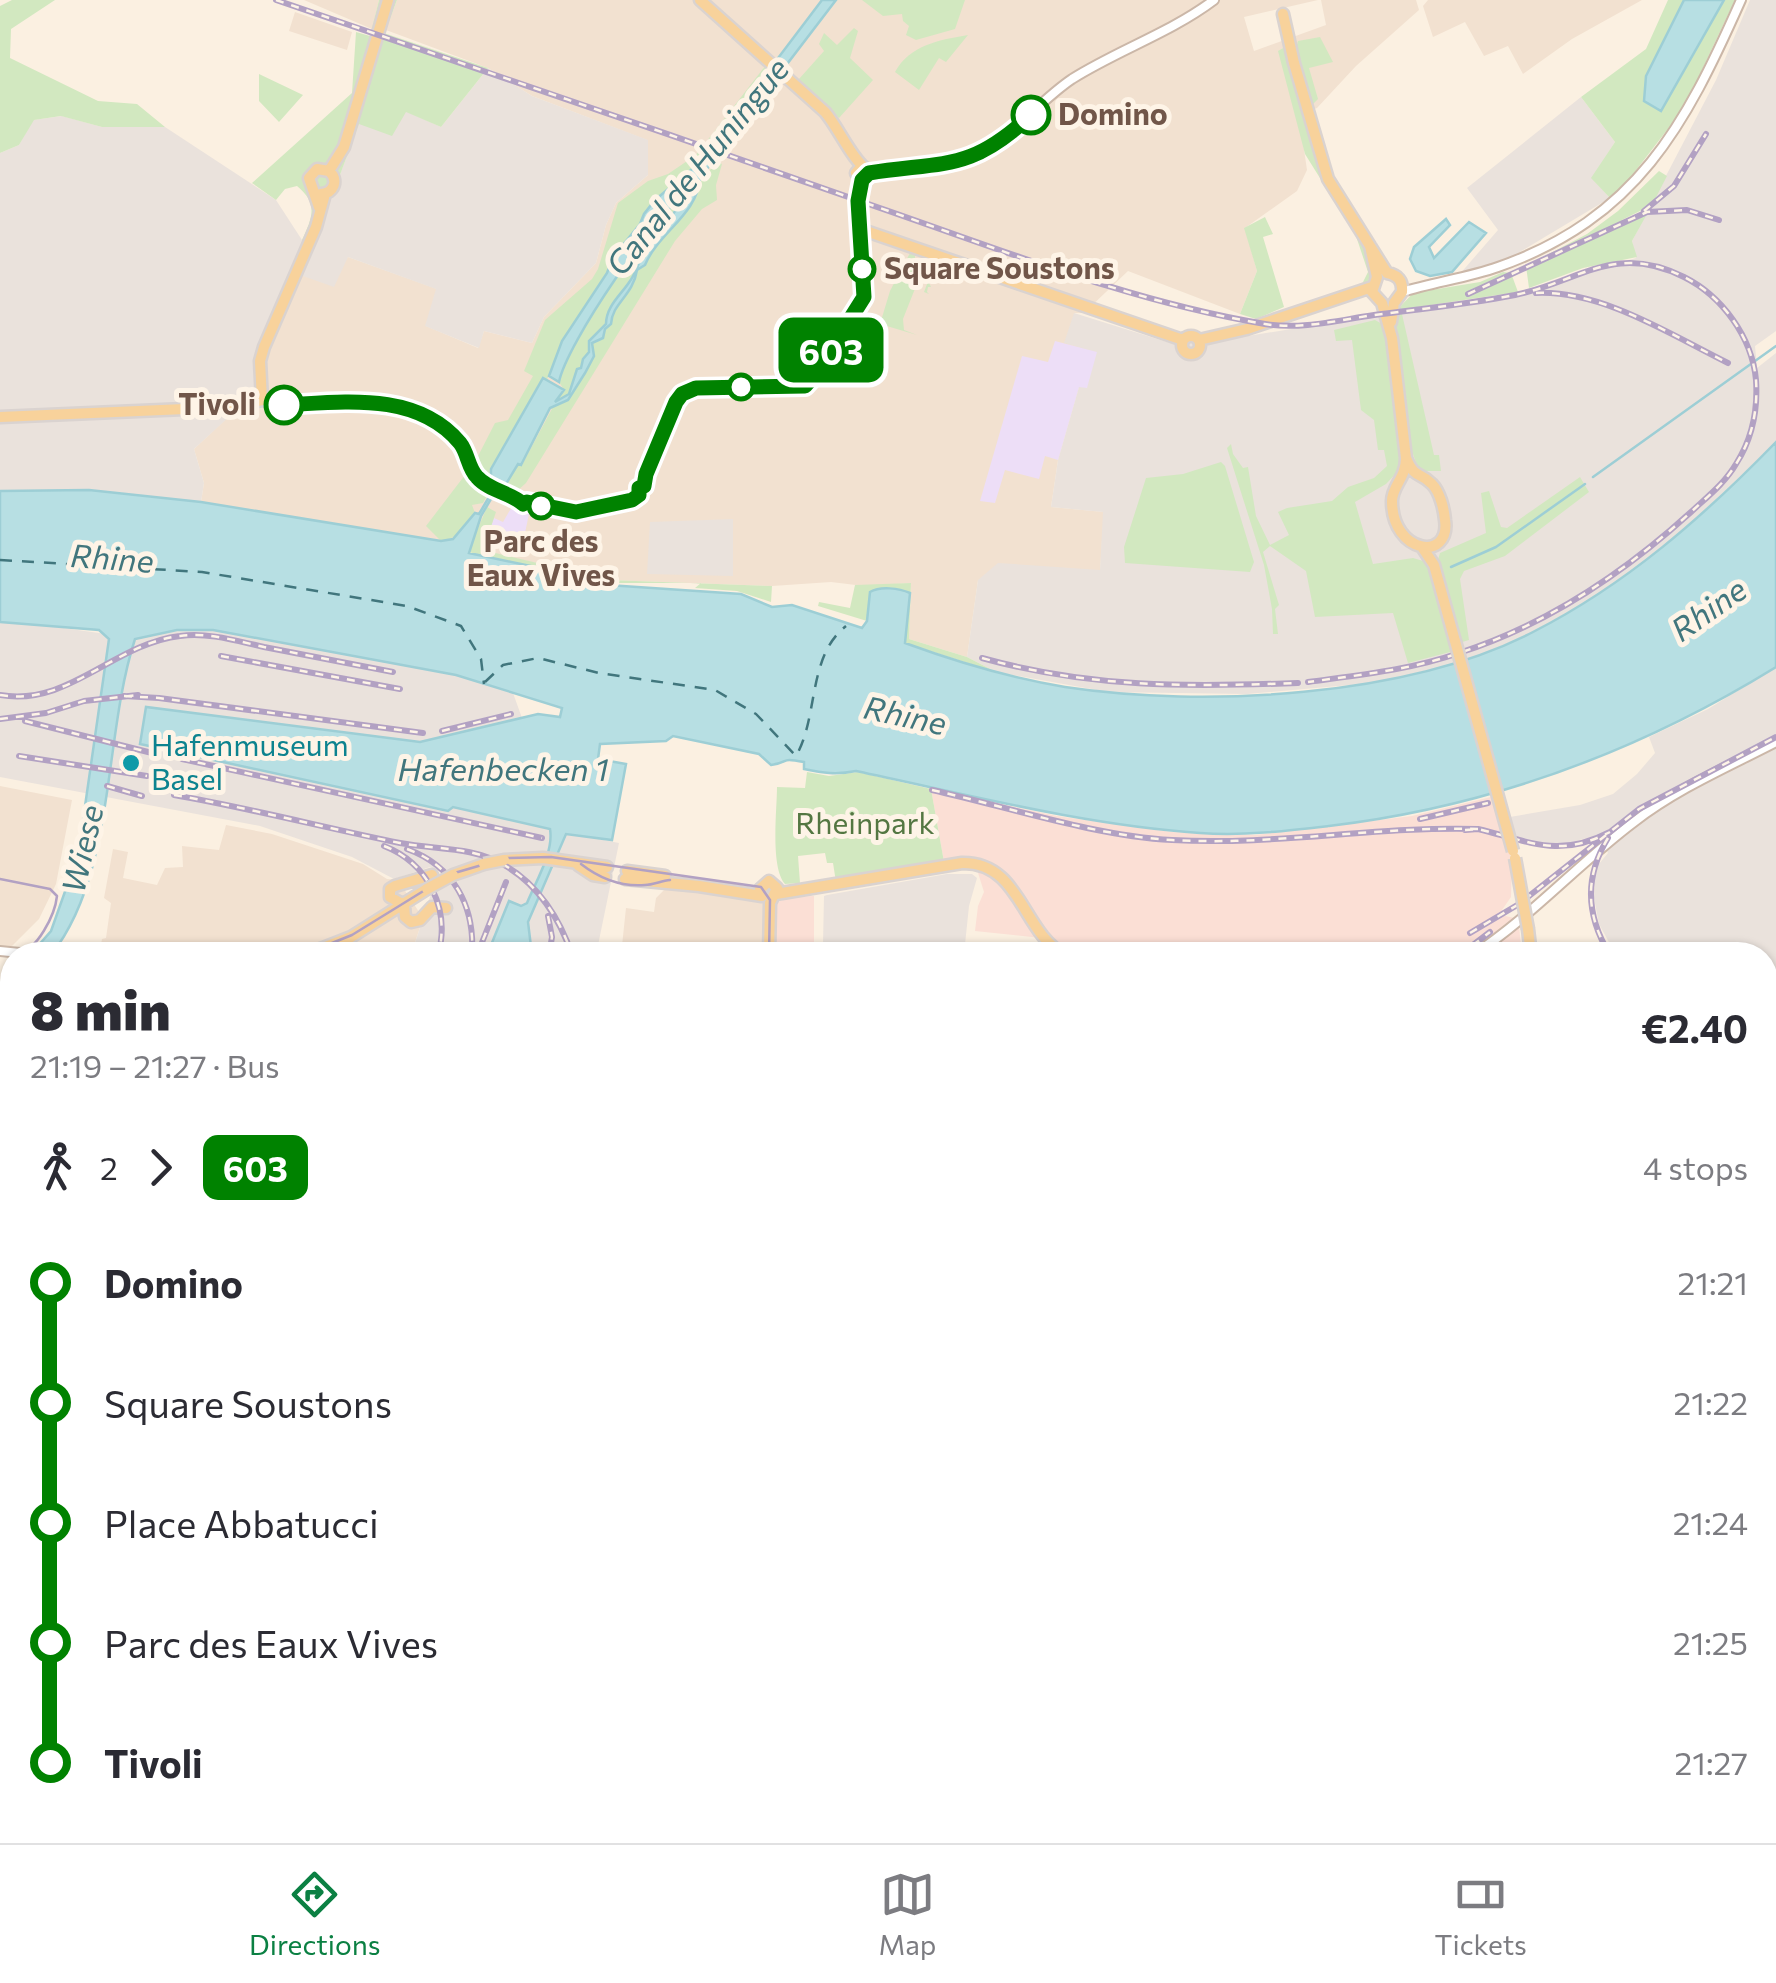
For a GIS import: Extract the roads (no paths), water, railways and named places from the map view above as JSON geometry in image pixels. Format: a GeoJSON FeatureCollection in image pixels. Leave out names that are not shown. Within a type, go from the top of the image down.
{"type":"FeatureCollection","features":[{"type":"Feature","properties":{"kind":"main road"},"geometry":{"type":"LineString","coordinates":[[329,171],[344,147],[388,0]]}},
{"type":"Feature","properties":{"kind":"main road"},"geometry":{"type":"LineString","coordinates":[[700,0],[838,126],[864,173],[860,229],[1184,340],[1247,329],[1378,288],[1401,287],[1394,303],[1392,338]]}},
{"type":"Feature","properties":{"kind":"main road"},"geometry":{"type":"LineString","coordinates":[[1281,8],[1328,179],[1370,246],[1392,338],[1406,458],[1402,481],[1392,502],[1406,540],[1422,548],[1434,564]]}},
{"type":"Feature","properties":{"kind":"main road"},"geometry":{"type":"LineString","coordinates":[[317,169],[329,171],[334,178],[334,186],[320,193],[310,185],[311,174],[317,169]]}},
{"type":"Feature","properties":{"kind":"main road"},"geometry":{"type":"LineString","coordinates":[[0,413],[188,402],[241,405],[262,400],[260,362],[264,347],[320,213],[320,193]]}},
{"type":"Feature","properties":{"kind":"main road"},"geometry":{"type":"LineString","coordinates":[[1378,288],[1394,303]]}},
{"type":"Feature","properties":{"kind":"main road"},"geometry":{"type":"LineString","coordinates":[[1406,458],[1419,477],[1433,484],[1444,513],[1446,527],[1435,544],[1434,564],[1513,851],[1530,942]]}},
{"type":"Feature","properties":{"kind":"main road"},"geometry":{"type":"LineString","coordinates":[[1402,481],[1419,477]]}},
{"type":"Feature","properties":{"kind":"main road"},"geometry":{"type":"LineString","coordinates":[[1422,548],[1435,544]]}},
{"type":"Feature","properties":{"kind":"main road"},"geometry":{"type":"LineString","coordinates":[[339,942],[442,880],[478,865],[517,858],[560,860],[574,862],[594,875],[606,872]]}},
{"type":"Feature","properties":{"kind":"main road"},"geometry":{"type":"LineString","coordinates":[[626,875],[769,894],[962,863],[977,864],[1005,880],[1049,942]]}},
{"type":"Feature","properties":{"kind":"main road"},"geometry":{"type":"LineString","coordinates":[[432,875],[395,886],[390,889],[390,897],[410,921],[417,921],[432,907],[446,908]]}},
{"type":"Feature","properties":{"kind":"main road"},"geometry":{"type":"LineString","coordinates":[[767,942],[769,894]]}},
{"type":"Feature","properties":{"kind":"street"},"geometry":{"type":"LineString","coordinates":[[864,173],[955,164],[988,150],[1070,81],[1184,21],[1214,0]]}},
{"type":"Feature","properties":{"kind":"street"},"geometry":{"type":"LineString","coordinates":[[1401,287],[1478,274],[1538,251],[1584,224],[1627,188],[1683,120],[1742,0]]}},
{"type":"Feature","properties":{"kind":"street"},"geometry":{"type":"LineString","coordinates":[[262,400],[273,406],[366,402],[391,405]]}},
{"type":"Feature","properties":{"kind":"street"},"geometry":{"type":"LineString","coordinates":[[1491,942],[1650,810],[1688,786],[1776,742]]}},
{"type":"Feature","properties":{"kind":"water"},"geometry":{"type":"Polygon","coordinates":[[[822,0],[836,0],[700,178],[698,191],[685,213],[637,270],[603,338],[592,343],[594,356],[568,400],[550,408],[521,465],[503,489],[498,487],[481,516],[469,553],[559,572],[578,583],[741,594],[772,607],[792,605],[862,628],[867,621],[870,592],[884,588],[901,590],[910,593],[905,643],[984,669],[1065,687],[1120,693],[1241,696],[1304,692],[1426,671],[1482,654],[1533,632],[1632,571],[1720,497],[1776,442],[1776,667],[1671,725],[1616,750],[1505,790],[1389,817],[1265,832],[1200,833],[1113,823],[856,771],[804,769],[804,762],[788,760],[771,765],[759,754],[673,736],[666,741],[600,744],[598,759],[626,764],[612,840],[566,834],[528,922],[530,942],[492,942],[509,901],[521,906],[527,903],[547,857],[550,829],[453,807],[448,811],[140,744],[146,707],[420,742],[538,714],[560,717],[562,708],[456,675],[213,630],[177,630],[135,639],[125,677],[98,845],[87,885],[59,942],[41,942],[51,931],[78,855],[109,639],[99,630],[0,622],[0,491],[89,490],[201,502],[441,541],[453,539],[475,513],[479,514],[496,485],[491,482],[491,469],[543,378],[564,390],[555,402],[569,394],[577,369],[589,352],[589,341],[606,324],[611,306],[632,277],[647,243],[655,239],[690,190],[657,223],[615,279],[578,339],[559,382],[549,376],[562,341],[607,273],[613,257],[655,200],[697,165],[822,0]]]}},
{"type":"Feature","properties":{"kind":"water"},"geometry":{"type":"Polygon","coordinates":[[[1684,0],[1724,0],[1661,111],[1644,101],[1646,76],[1684,0]]]}},
{"type":"Feature","properties":{"kind":"water"},"geometry":{"type":"Polygon","coordinates":[[[1446,219],[1450,225],[1429,247],[1434,258],[1469,222],[1486,233],[1452,272],[1430,276],[1416,271],[1410,259],[1414,247],[1446,219]]]}},
{"type":"Feature","properties":{"kind":"waterway"},"geometry":{"type":"LineString","coordinates":[[1593,477],[1776,346]]}},
{"type":"Feature","properties":{"kind":"waterway"},"geometry":{"type":"LineString","coordinates":[[1451,567],[1496,547],[1585,484]]}},
{"type":"Feature","properties":{"kind":"tram line"},"geometry":{"type":"LineString","coordinates":[[334,942],[451,874],[506,858],[551,857],[761,887],[770,900],[769,942]]}},
{"type":"Feature","properties":{"kind":"tram line"},"geometry":{"type":"LineString","coordinates":[[581,864],[627,885],[670,880]]}},
{"type":"Feature","properties":{"kind":"tram line"},"geometry":{"type":"LineString","coordinates":[[0,879],[50,889],[57,896],[53,913],[34,942]]}},
{"type":"Feature","properties":{"kind":"railway"},"geometry":{"type":"LineString","coordinates":[[276,0],[1069,274],[1215,314],[1279,326],[1320,324],[1515,295],[1597,268],[1637,263],[1684,277],[1711,295],[1741,334],[1756,380],[1755,413],[1746,445],[1732,471],[1715,489],[1639,556],[1582,595],[1523,628],[1422,664],[1308,682]]}},
{"type":"Feature","properties":{"kind":"railway"},"geometry":{"type":"LineString","coordinates":[[1644,211],[1674,186],[1706,134]]}},
{"type":"Feature","properties":{"kind":"railway"},"geometry":{"type":"LineString","coordinates":[[1468,294],[1647,212],[1687,210],[1719,220]]}},
{"type":"Feature","properties":{"kind":"railway"},"geometry":{"type":"LineString","coordinates":[[1536,293],[1561,294],[1611,306],[1728,363]]}},
{"type":"Feature","properties":{"kind":"railway"},"geometry":{"type":"LineString","coordinates":[[0,695],[48,692],[133,650],[191,635],[393,672]]}},
{"type":"Feature","properties":{"kind":"railway"},"geometry":{"type":"LineString","coordinates":[[221,656],[400,689]]}},
{"type":"Feature","properties":{"kind":"railway"},"geometry":{"type":"LineString","coordinates":[[982,658],[1100,680],[1217,685],[1298,683]]}},
{"type":"Feature","properties":{"kind":"railway"},"geometry":{"type":"LineString","coordinates":[[0,719],[46,713],[84,701],[138,695]]}},
{"type":"Feature","properties":{"kind":"railway"},"geometry":{"type":"LineString","coordinates":[[124,696],[423,733]]}},
{"type":"Feature","properties":{"kind":"railway"},"geometry":{"type":"LineString","coordinates":[[442,731],[511,714]]}},
{"type":"Feature","properties":{"kind":"railway"},"geometry":{"type":"LineString","coordinates":[[25,721],[152,753]]}},
{"type":"Feature","properties":{"kind":"railway"},"geometry":{"type":"LineString","coordinates":[[1470,933],[1519,904],[1639,809],[1776,737]]}},
{"type":"Feature","properties":{"kind":"railway"},"geometry":{"type":"LineString","coordinates":[[19,756],[147,776]]}},
{"type":"Feature","properties":{"kind":"railway"},"geometry":{"type":"LineString","coordinates":[[182,759],[542,838]]}},
{"type":"Feature","properties":{"kind":"railway"},"geometry":{"type":"LineString","coordinates":[[107,786],[142,796]]}},
{"type":"Feature","properties":{"kind":"railway"},"geometry":{"type":"LineString","coordinates":[[932,790],[1082,827],[1172,840],[1478,829]]}},
{"type":"Feature","properties":{"kind":"railway"},"geometry":{"type":"LineString","coordinates":[[174,795],[492,859],[537,892],[567,942]]}},
{"type":"Feature","properties":{"kind":"railway"},"geometry":{"type":"LineString","coordinates":[[1420,819],[1488,803]]}},
{"type":"Feature","properties":{"kind":"railway"},"geometry":{"type":"LineString","coordinates":[[1465,830],[1478,829],[1559,846],[1575,845],[1610,832]]}},
{"type":"Feature","properties":{"kind":"railway"},"geometry":{"type":"LineString","coordinates":[[1603,942],[1591,896],[1595,867],[1608,838]]}},
{"type":"Feature","properties":{"kind":"railway"},"geometry":{"type":"LineString","coordinates":[[384,846],[424,876],[438,905],[440,942]]}},
{"type":"Feature","properties":{"kind":"railway"},"geometry":{"type":"LineString","coordinates":[[407,849],[423,856],[449,877],[465,904],[472,942]]}},
{"type":"Feature","properties":{"kind":"railway"},"geometry":{"type":"LineString","coordinates":[[482,942],[506,882]]}},
{"type":"Feature","properties":{"kind":"railway"},"geometry":{"type":"LineString","coordinates":[[548,916],[551,942]]}},
{"type":"Feature","properties":{"kind":"railway"},"geometry":{"type":"LineString","coordinates":[[1477,942],[1490,932]]}},
{"type":"Feature","properties":{"kind":"place","name":"Domino"},"geometry":{"type":"Point","coordinates":[1031,115]}},
{"type":"Feature","properties":{"kind":"place","name":"Square Soustons"},"geometry":{"type":"Point","coordinates":[862,269]}},
{"type":"Feature","properties":{"kind":"place","name":"Tivoli"},"geometry":{"type":"Point","coordinates":[284,405]}},
{"type":"Feature","properties":{"kind":"place","name":"Parc des Eaux Vives"},"geometry":{"type":"Point","coordinates":[541,506]}},
{"type":"Feature","properties":{"kind":"place","name":"Hafenmuseum Basel"},"geometry":{"type":"Point","coordinates":[131,763]}},
{"type":"Feature","properties":{"kind":"water label","name":"Canal de Huningue"},"geometry":{"type":"Point","coordinates":[698,167]}},
{"type":"Feature","properties":{"kind":"water label","name":"Rhine"},"geometry":{"type":"Point","coordinates":[112,559]}},
{"type":"Feature","properties":{"kind":"water label","name":"Rhine"},"geometry":{"type":"Point","coordinates":[1709,610]}},
{"type":"Feature","properties":{"kind":"water label","name":"Rhine"},"geometry":{"type":"Point","coordinates":[905,716]}},
{"type":"Feature","properties":{"kind":"water label","name":"Hafenbecken 1"},"geometry":{"type":"Point","coordinates":[503,770]}},
{"type":"Feature","properties":{"kind":"water label","name":"Wiese"},"geometry":{"type":"Point","coordinates":[83,849]}},
{"type":"Feature","properties":{"kind":"park label","name":"Rheinpark"},"geometry":{"type":"Point","coordinates":[865,824]}}]}
